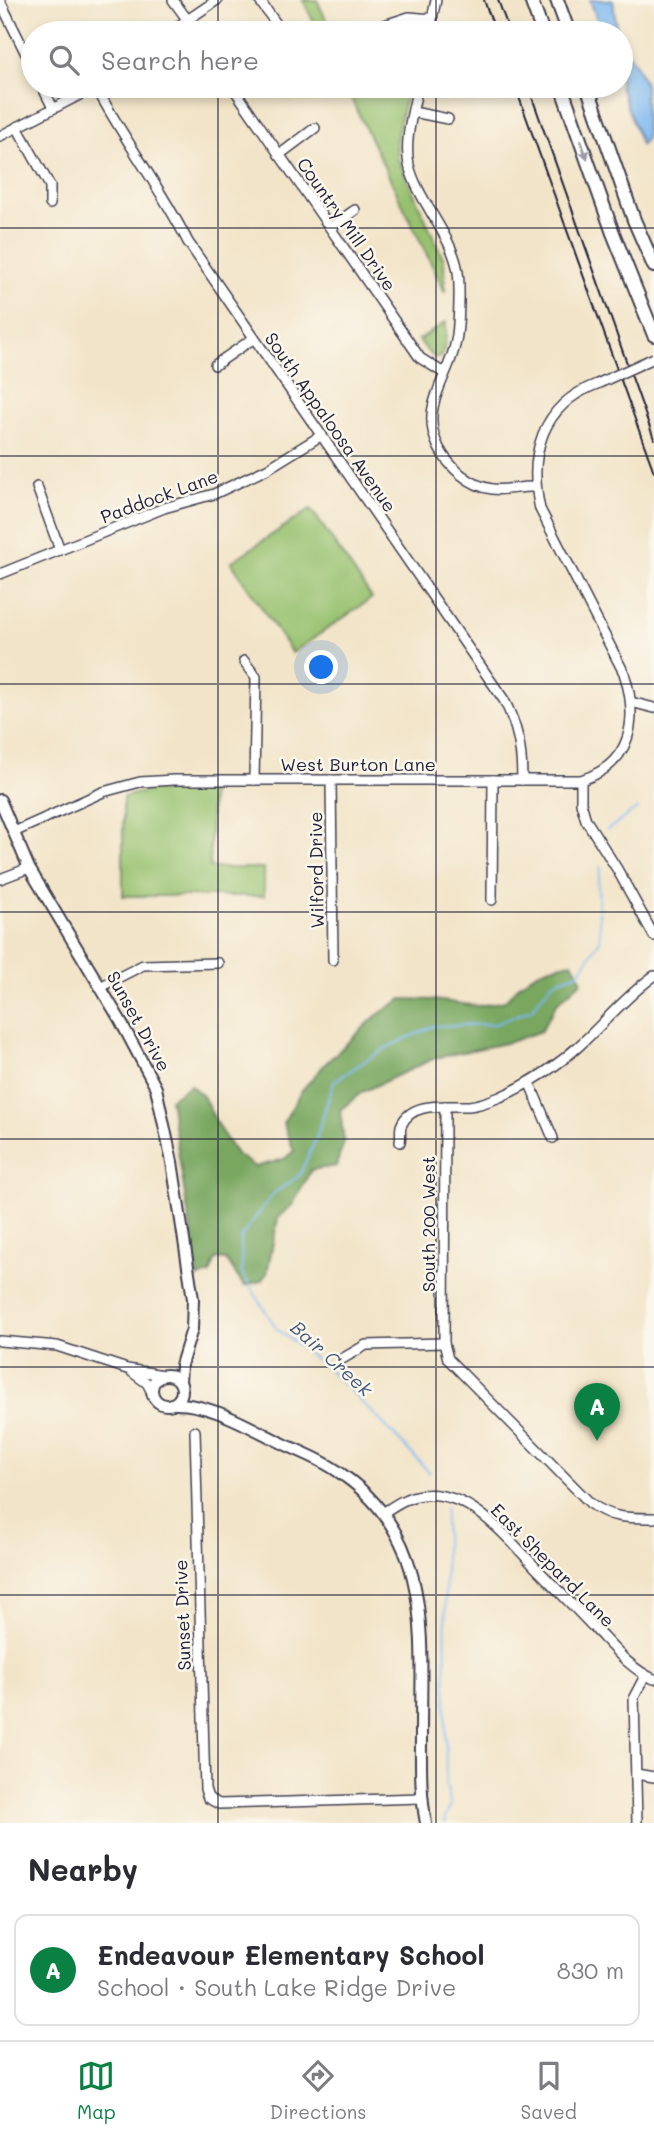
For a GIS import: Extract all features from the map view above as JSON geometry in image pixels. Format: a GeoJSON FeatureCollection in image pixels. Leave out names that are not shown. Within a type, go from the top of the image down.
{"type":"FeatureCollection","features":[{"type":"Feature","properties":{"kind":"highway"},"geometry":{"type":"LineString","coordinates":[[531,0],[538,21]]}},
{"type":"Feature","properties":{"kind":"highway"},"geometry":{"type":"LineString","coordinates":[[557,0],[565,21]]}},
{"type":"Feature","properties":{"kind":"highway"},"geometry":{"type":"LineString","coordinates":[[565,98],[613,233],[654,335]]}},
{"type":"Feature","properties":{"kind":"highway"},"geometry":{"type":"LineString","coordinates":[[591,98],[634,220],[654,266]]}},
{"type":"Feature","properties":{"kind":"main road","name":"Sunset Drive"},"geometry":{"type":"LineString","coordinates":[[0,800],[29,868],[156,1088],[172,1162],[191,1280],[193,1320],[181,1365],[181,1383]]}},
{"type":"Feature","properties":{"kind":"main road"},"geometry":{"type":"LineString","coordinates":[[186,1350],[165,1375],[154,1383],[153,1394],[163,1404],[191,1405],[218,1414],[332,1468],[361,1489],[383,1513],[405,1549],[417,1590],[421,1628],[422,1798],[426,1823]]}},
{"type":"Feature","properties":{"kind":"main road"},"geometry":{"type":"LineString","coordinates":[[165,1375],[174,1376],[190,1395],[218,1414]]}},
{"type":"Feature","properties":{"kind":"main road"},"geometry":{"type":"LineString","coordinates":[[172,1404],[181,1397],[181,1383]]}},
{"type":"Feature","properties":{"kind":"street"},"geometry":{"type":"LineString","coordinates":[[173,0],[188,20],[217,0]]}},
{"type":"Feature","properties":{"kind":"street"},"geometry":{"type":"LineString","coordinates":[[259,0],[275,21]]}},
{"type":"Feature","properties":{"kind":"street"},"geometry":{"type":"LineString","coordinates":[[397,21],[409,17],[432,19],[436,0]]}},
{"type":"Feature","properties":{"kind":"street"},"geometry":{"type":"LineString","coordinates":[[0,1],[21,44]]}},
{"type":"Feature","properties":{"kind":"street"},"geometry":{"type":"LineString","coordinates":[[48,98],[53,108]]}},
{"type":"Feature","properties":{"kind":"street"},"geometry":{"type":"LineString","coordinates":[[0,135],[73,98]]}},
{"type":"Feature","properties":{"kind":"street","name":"South Appaloosa Avenue"},"geometry":{"type":"LineString","coordinates":[[102,98],[171,208],[188,242],[504,700],[515,721],[522,748],[522,780]]}},
{"type":"Feature","properties":{"kind":"street","name":"Country Mill Drive"},"geometry":{"type":"LineString","coordinates":[[240,98],[420,358],[444,373]]}},
{"type":"Feature","properties":{"kind":"street"},"geometry":{"type":"LineString","coordinates":[[416,98],[408,154],[410,168],[452,254],[457,271],[457,339],[432,412],[438,446],[448,461],[460,474],[492,489],[535,487],[537,453],[543,432],[556,411],[583,389],[654,358]]}},
{"type":"Feature","properties":{"kind":"street"},"geometry":{"type":"LineString","coordinates":[[413,112],[448,118]]}},
{"type":"Feature","properties":{"kind":"street"},"geometry":{"type":"LineString","coordinates":[[16,127],[50,186],[50,204]]}},
{"type":"Feature","properties":{"kind":"street"},"geometry":{"type":"LineString","coordinates":[[279,155],[315,128]]}},
{"type":"Feature","properties":{"kind":"street"},"geometry":{"type":"LineString","coordinates":[[331,227],[355,210]]}},
{"type":"Feature","properties":{"kind":"street"},"geometry":{"type":"LineString","coordinates":[[215,365],[254,338]]}},
{"type":"Feature","properties":{"kind":"street","name":"Paddock Lane"},"geometry":{"type":"LineString","coordinates":[[0,573],[164,508],[214,494],[267,469],[322,435]]}},
{"type":"Feature","properties":{"kind":"street"},"geometry":{"type":"LineString","coordinates":[[37,487],[60,550]]}},
{"type":"Feature","properties":{"kind":"street","name":"West Burton Lane"},"geometry":{"type":"LineString","coordinates":[[14,832],[103,792],[141,782],[581,780],[598,775],[616,761],[625,748],[631,702],[624,673],[540,509],[535,487]]}},
{"type":"Feature","properties":{"kind":"street"},"geometry":{"type":"LineString","coordinates":[[244,661],[256,677],[254,780]]}},
{"type":"Feature","properties":{"kind":"street"},"geometry":{"type":"LineString","coordinates":[[631,702],[654,708]]}},
{"type":"Feature","properties":{"kind":"street","name":"Wilford Drive"},"geometry":{"type":"LineString","coordinates":[[331,780],[333,960]]}},
{"type":"Feature","properties":{"kind":"street"},"geometry":{"type":"LineString","coordinates":[[492,900],[493,780]]}},
{"type":"Feature","properties":{"kind":"street"},"geometry":{"type":"LineString","coordinates":[[581,780],[581,803],[586,820],[654,936]]}},
{"type":"Feature","properties":{"kind":"street"},"geometry":{"type":"LineString","coordinates":[[0,880],[29,868]]}},
{"type":"Feature","properties":{"kind":"street"},"geometry":{"type":"LineString","coordinates":[[100,987],[143,965],[218,963]]}},
{"type":"Feature","properties":{"kind":"street"},"geometry":{"type":"LineString","coordinates":[[400,1142],[401,1126],[408,1117],[431,1106],[471,1106],[491,1101],[530,1084],[579,1046],[654,975]]}},
{"type":"Feature","properties":{"kind":"street"},"geometry":{"type":"LineString","coordinates":[[530,1084],[553,1138]]}},
{"type":"Feature","properties":{"kind":"street","name":"South 200 West"},"geometry":{"type":"LineString","coordinates":[[444,1343],[445,1106]]}},
{"type":"Feature","properties":{"kind":"street"},"geometry":{"type":"LineString","coordinates":[[0,1341],[57,1346],[82,1352],[127,1369],[165,1375]]}},
{"type":"Feature","properties":{"kind":"street"},"geometry":{"type":"LineString","coordinates":[[342,1359],[366,1345],[444,1343],[449,1359],[590,1503],[604,1513],[623,1518],[654,1518]]}},
{"type":"Feature","properties":{"kind":"street"},"geometry":{"type":"LineString","coordinates":[[127,1369],[147,1383],[153,1394]]}},
{"type":"Feature","properties":{"kind":"street","name":"Sunset Drive"},"geometry":{"type":"LineString","coordinates":[[195,1431],[205,1789],[208,1798],[219,1804],[422,1798]]}},
{"type":"Feature","properties":{"kind":"street","name":"East Shepard Lane"},"geometry":{"type":"LineString","coordinates":[[383,1513],[408,1498],[428,1494],[448,1497],[474,1509],[496,1527],[609,1643],[650,1677]]}},
{"type":"Feature","properties":{"kind":"street"},"geometry":{"type":"LineString","coordinates":[[636,1823],[634,1697],[650,1677]]}},
{"type":"Feature","properties":{"kind":"street"},"geometry":{"type":"LineString","coordinates":[[636,1773],[654,1777]]}},
{"type":"Feature","properties":{"kind":"green space"},"geometry":{"type":"Polygon","coordinates":[[[303,0],[317,0],[327,21],[313,21],[303,0]]]}},
{"type":"Feature","properties":{"kind":"green space"},"geometry":{"type":"Polygon","coordinates":[[[351,98],[405,98],[396,139],[398,159],[444,260],[445,292],[351,98]]]}},
{"type":"Feature","properties":{"kind":"green space"},"geometry":{"type":"Polygon","coordinates":[[[446,322],[444,349],[441,357],[436,358],[419,340],[446,322]]]}},
{"type":"Feature","properties":{"kind":"green space"},"geometry":{"type":"Polygon","coordinates":[[[311,509],[372,598],[292,653],[231,562],[311,509]]]}},
{"type":"Feature","properties":{"kind":"green space"},"geometry":{"type":"Polygon","coordinates":[[[151,790],[211,790],[210,868],[264,868],[264,896],[123,896],[123,797],[151,790]]]}},
{"type":"Feature","properties":{"kind":"green space"},"geometry":{"type":"Polygon","coordinates":[[[572,962],[582,981],[557,1003],[541,1031],[510,1042],[435,1058],[362,1092],[340,1110],[344,1142],[336,1166],[311,1170],[293,1204],[278,1218],[267,1273],[261,1281],[244,1286],[226,1260],[216,1259],[210,1274],[198,1278],[170,1099],[190,1085],[203,1096],[236,1154],[255,1167],[284,1159],[294,1151],[283,1123],[302,1090],[326,1063],[376,1016],[402,999],[478,1006],[505,1001],[527,978],[550,967],[572,962]]]}},
{"type":"Feature","properties":{"kind":"water"},"geometry":{"type":"Polygon","coordinates":[[[590,0],[613,0],[616,21],[598,21],[590,0]]]}},
{"type":"Feature","properties":{"kind":"water"},"geometry":{"type":"Polygon","coordinates":[[[633,60],[645,84],[646,138],[641,145],[624,98],[633,98],[633,60]]]}},
{"type":"Feature","properties":{"kind":"waterway","name":"Bair Creek"},"geometry":{"type":"LineString","coordinates":[[607,830],[638,808]]}},
{"type":"Feature","properties":{"kind":"waterway","name":"Bair Creek"},"geometry":{"type":"LineString","coordinates":[[430,1473],[329,1370],[276,1328],[242,1273],[241,1237],[274,1193],[299,1176],[316,1139],[334,1081],[386,1048],[433,1026],[495,1024],[532,1009],[553,982],[579,973],[600,940],[598,884],[601,867]]}},
{"type":"Feature","properties":{"kind":"waterway","name":"Bair Creek"},"geometry":{"type":"LineString","coordinates":[[445,1508],[446,1785],[451,1805],[445,1823]]}},
{"type":"Feature","properties":{"kind":"railway"},"geometry":{"type":"LineString","coordinates":[[484,0],[492,21]]}},
{"type":"Feature","properties":{"kind":"railway"},"geometry":{"type":"LineString","coordinates":[[498,0],[506,21]]}},
{"type":"Feature","properties":{"kind":"railway"},"geometry":{"type":"LineString","coordinates":[[519,98],[654,472]]}},
{"type":"Feature","properties":{"kind":"railway"},"geometry":{"type":"LineString","coordinates":[[532,98],[654,439]]}},
{"type":"Feature","properties":{"kind":"place","name":"Endeavour Elementary School"},"geometry":{"type":"Point","coordinates":[597,1441]}}]}
